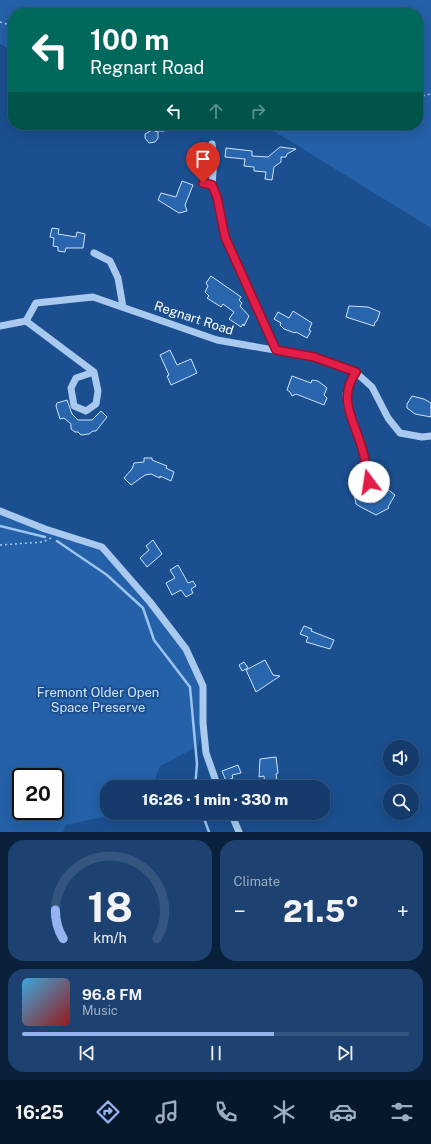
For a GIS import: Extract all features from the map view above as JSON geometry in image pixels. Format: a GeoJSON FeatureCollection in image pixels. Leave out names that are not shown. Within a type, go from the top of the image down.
{"type":"FeatureCollection","features":[{"type":"Feature","properties":{"kind":"street"},"geometry":{"type":"LineString","coordinates":[[212,144],[214,159],[212,185],[217,197],[225,237],[276,350]]}},
{"type":"Feature","properties":{"kind":"street"},"geometry":{"type":"LineString","coordinates":[[203,183],[212,185]]}},
{"type":"Feature","properties":{"kind":"street"},"geometry":{"type":"LineString","coordinates":[[94,253],[110,261],[118,278],[123,307]]}},
{"type":"Feature","properties":{"kind":"street","name":"Regnart Road"},"geometry":{"type":"LineString","coordinates":[[26,321],[36,304],[93,297],[217,340],[314,357],[356,372],[372,387],[388,418],[400,433],[422,437],[431,436]]}},
{"type":"Feature","properties":{"kind":"street"},"geometry":{"type":"LineString","coordinates":[[0,326],[26,321],[94,372],[98,391],[96,404],[86,411],[74,406],[71,388],[76,378],[94,372]]}},
{"type":"Feature","properties":{"kind":"street"},"geometry":{"type":"LineString","coordinates":[[356,372],[346,394],[347,405],[363,452],[369,482],[374,488]]}},
{"type":"Feature","properties":{"kind":"street"},"geometry":{"type":"LineString","coordinates":[[0,511],[45,529],[102,547],[150,602],[186,649],[203,686],[203,723],[206,753],[216,780]]}},
{"type":"Feature","properties":{"kind":"street"},"geometry":{"type":"LineString","coordinates":[[234,820],[239,832]]}},
{"type":"Feature","properties":{"kind":"path"},"geometry":{"type":"LineString","coordinates":[[0,545],[23,544],[54,539]]}},
{"type":"Feature","properties":{"kind":"green space"},"geometry":{"type":"Polygon","coordinates":[[[0,0],[431,0],[431,228],[272,130],[423,130],[423,8],[8,8],[8,48],[0,44],[0,0]]]}},
{"type":"Feature","properties":{"kind":"green space","name":"Fremont Older Open Space Preserve"},"geometry":{"type":"Polygon","coordinates":[[[0,509],[80,537],[110,551],[151,598],[187,646],[206,686],[205,725],[198,746],[160,766],[155,780],[100,780],[100,818],[66,825],[63,832],[0,832],[0,509]]]}},
{"type":"Feature","properties":{"kind":"building"},"geometry":{"type":"Polygon","coordinates":[[[152,130],[158,132],[158,138],[155,142],[149,143],[145,138],[145,134],[152,130]]]}},
{"type":"Feature","properties":{"kind":"building"},"geometry":{"type":"Polygon","coordinates":[[[280,147],[296,149],[287,154],[286,157],[281,157],[281,162],[274,167],[272,180],[265,179],[266,172],[254,171],[254,167],[244,166],[245,159],[225,157],[226,148],[252,151],[252,156],[268,157],[280,147]]]}},
{"type":"Feature","properties":{"kind":"building"},"geometry":{"type":"Polygon","coordinates":[[[182,181],[193,185],[185,205],[187,211],[179,213],[158,200],[161,193],[176,197],[182,181]]]}},
{"type":"Feature","properties":{"kind":"building"},"geometry":{"type":"Polygon","coordinates":[[[52,228],[59,229],[58,234],[76,237],[77,232],[85,234],[83,248],[66,248],[65,252],[58,251],[58,247],[53,246],[54,238],[50,237],[52,228]]]}},
{"type":"Feature","properties":{"kind":"building"},"geometry":{"type":"Polygon","coordinates":[[[211,276],[241,297],[239,300],[242,303],[240,306],[249,316],[244,326],[243,324],[241,327],[229,319],[234,312],[223,304],[221,307],[207,298],[209,296],[205,292],[208,286],[206,283],[211,276]]]}},
{"type":"Feature","properties":{"kind":"building"},"geometry":{"type":"Polygon","coordinates":[[[349,306],[368,307],[380,312],[374,326],[346,317],[349,306]]]}},
{"type":"Feature","properties":{"kind":"building"},"geometry":{"type":"Polygon","coordinates":[[[293,311],[312,323],[309,330],[311,331],[307,338],[296,332],[295,333],[284,329],[280,325],[281,323],[274,319],[278,312],[289,318],[293,311]]]}},
{"type":"Feature","properties":{"kind":"building"},"geometry":{"type":"Polygon","coordinates":[[[170,350],[177,365],[191,359],[197,373],[171,385],[167,376],[169,375],[160,355],[170,350]]]}},
{"type":"Feature","properties":{"kind":"building"},"geometry":{"type":"Polygon","coordinates":[[[292,376],[311,383],[312,380],[318,381],[327,388],[324,395],[327,398],[324,405],[296,394],[292,396],[287,390],[292,376]]]}},
{"type":"Feature","properties":{"kind":"building"},"geometry":{"type":"Polygon","coordinates":[[[412,396],[424,399],[431,403],[431,417],[415,414],[407,408],[407,404],[412,396]]]}},
{"type":"Feature","properties":{"kind":"building"},"geometry":{"type":"Polygon","coordinates":[[[67,400],[72,414],[78,420],[92,420],[101,411],[107,417],[96,431],[81,435],[71,429],[71,424],[64,418],[60,419],[56,406],[57,403],[67,400]]]}},
{"type":"Feature","properties":{"kind":"building"},"geometry":{"type":"Polygon","coordinates":[[[144,458],[152,458],[152,460],[167,466],[166,468],[174,472],[171,481],[151,474],[145,475],[131,485],[124,478],[132,469],[134,463],[144,462],[144,458]]]}},
{"type":"Feature","properties":{"kind":"building"},"geometry":{"type":"Polygon","coordinates":[[[360,483],[365,497],[374,503],[380,499],[387,489],[395,495],[388,507],[389,508],[376,515],[356,504],[353,488],[360,483]]]}},
{"type":"Feature","properties":{"kind":"building"},"geometry":{"type":"Polygon","coordinates":[[[153,540],[162,554],[147,567],[140,558],[149,550],[146,546],[153,540]]]}},
{"type":"Feature","properties":{"kind":"building"},"geometry":{"type":"Polygon","coordinates":[[[178,565],[188,583],[193,581],[196,586],[191,589],[193,593],[186,597],[181,590],[172,595],[166,583],[175,578],[170,570],[178,565]]]}},
{"type":"Feature","properties":{"kind":"building"},"geometry":{"type":"Polygon","coordinates":[[[304,626],[312,629],[311,631],[334,640],[330,649],[306,642],[308,637],[300,634],[304,626]]]}},
{"type":"Feature","properties":{"kind":"building"},"geometry":{"type":"Polygon","coordinates":[[[265,660],[273,675],[280,676],[256,692],[246,670],[265,660]]]}},
{"type":"Feature","properties":{"kind":"building"},"geometry":{"type":"Polygon","coordinates":[[[244,662],[248,668],[242,671],[239,665],[244,662]]]}},
{"type":"Feature","properties":{"kind":"building"},"geometry":{"type":"Polygon","coordinates":[[[276,757],[278,773],[276,774],[277,780],[264,780],[264,776],[259,777],[260,759],[276,757]]]}},
{"type":"Feature","properties":{"kind":"building"},"geometry":{"type":"Polygon","coordinates":[[[238,765],[241,773],[232,775],[233,778],[226,780],[222,771],[238,765]]]}},
{"type":"Feature","properties":{"kind":"waterway"},"geometry":{"type":"LineString","coordinates":[[0,526],[45,537]]}},
{"type":"Feature","properties":{"kind":"waterway"},"geometry":{"type":"LineString","coordinates":[[57,541],[107,575],[143,608],[154,640],[190,687],[197,764],[196,780]]}},
{"type":"Feature","properties":{"kind":"waterway"},"geometry":{"type":"LineString","coordinates":[[205,820],[209,832]]}},
{"type":"Feature","properties":{"kind":"route"},"geometry":{"type":"LineString","coordinates":[[203,183],[212,185],[217,197],[225,237],[265,322],[276,350],[314,357],[356,372],[346,394],[347,405],[363,452],[369,482]]}}]}
